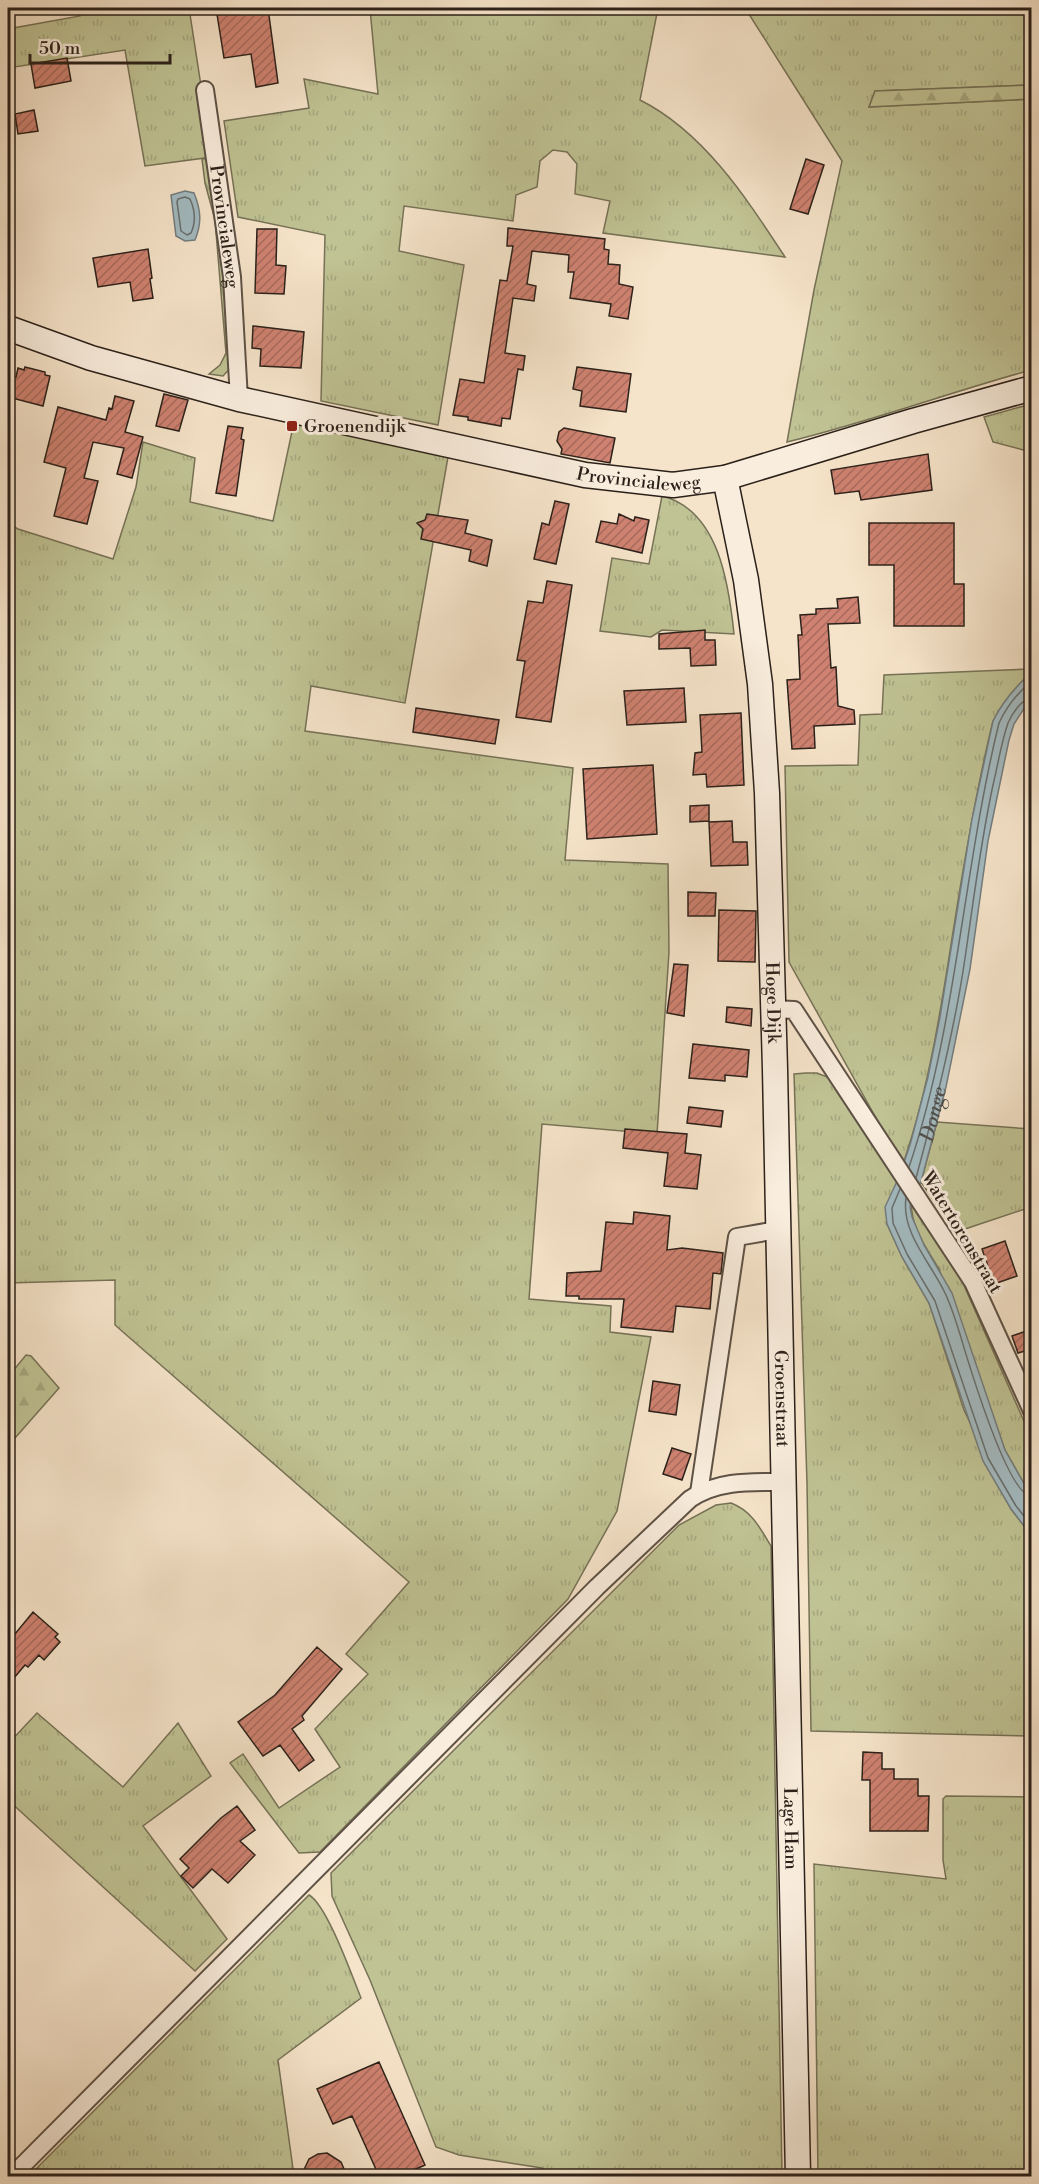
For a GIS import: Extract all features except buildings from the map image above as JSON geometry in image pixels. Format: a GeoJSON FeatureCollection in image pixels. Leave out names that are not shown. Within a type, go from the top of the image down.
{"type":"FeatureCollection","features":[{"type":"Feature","properties":{"kind":"street","name":"Provincialeweg"},"geometry":{"type":"LineString","coordinates":[[205,90],[232,278],[239,399]]}},
{"type":"Feature","properties":{"kind":"street","name":"Provincialeweg"},"geometry":{"type":"LineString","coordinates":[[8,328],[91,358],[239,399],[585,475],[673,485],[725,478],[913,421],[1032,388]]}},
{"type":"Feature","properties":{"kind":"street","name":"Hoge Dijk"},"geometry":{"type":"LineString","coordinates":[[725,478],[746,580],[760,684],[769,847],[777,1230]]}},
{"type":"Feature","properties":{"kind":"street","name":"Watertorenstraat"},"geometry":{"type":"LineString","coordinates":[[772,1009],[794,1010],[899,1167],[973,1282],[1032,1411]]}},
{"type":"Feature","properties":{"kind":"street","name":"Groenstraat"},"geometry":{"type":"LineString","coordinates":[[777,1230],[784,1482]]}},
{"type":"Feature","properties":{"kind":"street"},"geometry":{"type":"LineString","coordinates":[[699,1493],[737,1237],[777,1230]]}},
{"type":"Feature","properties":{"kind":"street"},"geometry":{"type":"LineString","coordinates":[[12,2176],[597,1587],[690,1499],[699,1493],[740,1482],[784,1482]]}},
{"type":"Feature","properties":{"kind":"street","name":"Lage Ham"},"geometry":{"type":"LineString","coordinates":[[784,1482],[798,2176]]}},
{"type":"Feature","properties":{"kind":"green space"},"geometry":{"type":"Polygon","coordinates":[[[79,8],[189,8],[212,157],[145,166],[125,50],[8,68],[8,29],[80,16],[79,8]]]}},
{"type":"Feature","properties":{"kind":"green space"},"geometry":{"type":"Polygon","coordinates":[[[658,8],[640,100],[663,114],[704,148],[739,190],[785,257],[603,233],[610,201],[575,194],[577,164],[567,152],[553,150],[540,161],[537,187],[516,195],[513,221],[404,206],[399,251],[464,265],[438,425],[321,401],[325,235],[238,217],[224,121],[309,108],[304,79],[378,94],[370,9],[658,8]]]}},
{"type":"Feature","properties":{"kind":"green space"},"geometry":{"type":"Polygon","coordinates":[[[725,8],[1031,8],[1031,85],[875,91],[869,107],[1031,99],[1031,370],[787,442],[814,290],[842,161],[747,11],[725,8]]]}},
{"type":"Feature","properties":{"kind":"green space"},"geometry":{"type":"Polygon","coordinates":[[[1031,85],[1031,99],[869,107],[875,91],[1031,85]]]}},
{"type":"Feature","properties":{"kind":"green space"},"geometry":{"type":"Polygon","coordinates":[[[212,157],[234,364],[223,376],[209,374],[220,365],[226,353],[215,220],[205,183],[202,159],[212,157]]]}},
{"type":"Feature","properties":{"kind":"green space"},"geometry":{"type":"Polygon","coordinates":[[[1031,404],[1031,452],[993,442],[984,417],[1031,404]]]}},
{"type":"Feature","properties":{"kind":"green space"},"geometry":{"type":"Polygon","coordinates":[[[294,422],[448,457],[405,703],[311,686],[305,731],[573,768],[565,860],[668,864],[669,952],[657,1134],[542,1124],[529,1299],[611,1306],[610,1332],[651,1337],[617,1511],[568,1599],[320,1852],[299,1853],[230,1763],[243,1754],[279,1808],[340,1767],[315,1729],[368,1674],[346,1654],[409,1582],[115,1325],[115,1280],[8,1283],[8,523],[18,529],[113,559],[136,487],[143,442],[195,458],[190,502],[273,521],[294,422]]]}},
{"type":"Feature","properties":{"kind":"green space"},"geometry":{"type":"Polygon","coordinates":[[[662,496],[681,504],[697,517],[709,533],[724,572],[734,634],[662,630],[651,637],[600,631],[612,558],[649,564],[662,496]]]}},
{"type":"Feature","properties":{"kind":"green space"},"geometry":{"type":"Polygon","coordinates":[[[1031,669],[1031,673],[1010,695],[993,721],[971,826],[933,1048],[921,1105],[904,1161],[881,1127],[789,962],[785,766],[858,765],[860,715],[882,714],[884,675],[1031,669]]]}},
{"type":"Feature","properties":{"kind":"green space"},"geometry":{"type":"Polygon","coordinates":[[[817,1073],[830,1078],[869,1134],[879,1155],[888,1160],[899,1177],[887,1224],[902,1257],[929,1303],[964,1410],[1011,1509],[1031,1535],[1031,1736],[811,1731],[807,1483],[794,1074],[817,1073]]]}},
{"type":"Feature","properties":{"kind":"green space"},"geometry":{"type":"Polygon","coordinates":[[[937,1122],[1031,1129],[1031,1207],[956,1232],[921,1182],[937,1122]]]}},
{"type":"Feature","properties":{"kind":"green space"},"geometry":{"type":"Polygon","coordinates":[[[912,1197],[959,1274],[1031,1437],[1031,1496],[1005,1450],[939,1269],[915,1226],[911,1207],[912,1197]]]}},
{"type":"Feature","properties":{"kind":"green space"},"geometry":{"type":"Polygon","coordinates":[[[26,1355],[31,1356],[59,1388],[8,1446],[8,1377],[26,1355]]]}},
{"type":"Feature","properties":{"kind":"green space"},"geometry":{"type":"Polygon","coordinates":[[[731,1503],[750,1515],[771,1546],[782,2176],[544,2176],[542,2168],[459,2155],[436,2147],[370,1980],[332,1896],[331,1873],[679,1525],[716,1505],[731,1503]]]}},
{"type":"Feature","properties":{"kind":"green space"},"geometry":{"type":"Polygon","coordinates":[[[37,1713],[123,1787],[178,1723],[211,1776],[143,1826],[227,1939],[195,1971],[8,1800],[8,1742],[37,1713]]]}},
{"type":"Feature","properties":{"kind":"green space"},"geometry":{"type":"Polygon","coordinates":[[[946,1796],[1031,1797],[1032,2156],[1021,2176],[818,2176],[814,1864],[946,1879],[943,1860],[943,1799],[946,1796]]]}},
{"type":"Feature","properties":{"kind":"green space"},"geometry":{"type":"Polygon","coordinates":[[[309,1895],[316,1901],[331,1926],[361,1998],[278,2060],[294,2176],[29,2176],[309,1895]]]}},
{"type":"Feature","properties":{"kind":"water"},"geometry":{"type":"Polygon","coordinates":[[[185,191],[194,193],[198,205],[200,222],[195,240],[185,241],[176,236],[171,195],[185,191]]]}},
{"type":"Feature","properties":{"kind":"water","name":"Donge"},"geometry":{"type":"Polygon","coordinates":[[[1031,673],[1031,702],[1014,724],[1009,740],[988,841],[970,969],[946,1087],[921,1182],[912,1197],[910,1207],[924,1245],[952,1293],[1005,1450],[1031,1496],[1031,1535],[1011,1509],[983,1461],[929,1303],[902,1257],[887,1224],[885,1207],[910,1145],[928,1077],[972,819],[993,721],[1010,695],[1031,673]]]}},
{"type":"Feature","properties":{"kind":"place","name":"Groenendijk"},"geometry":{"type":"Point","coordinates":[292,426]}}]}
